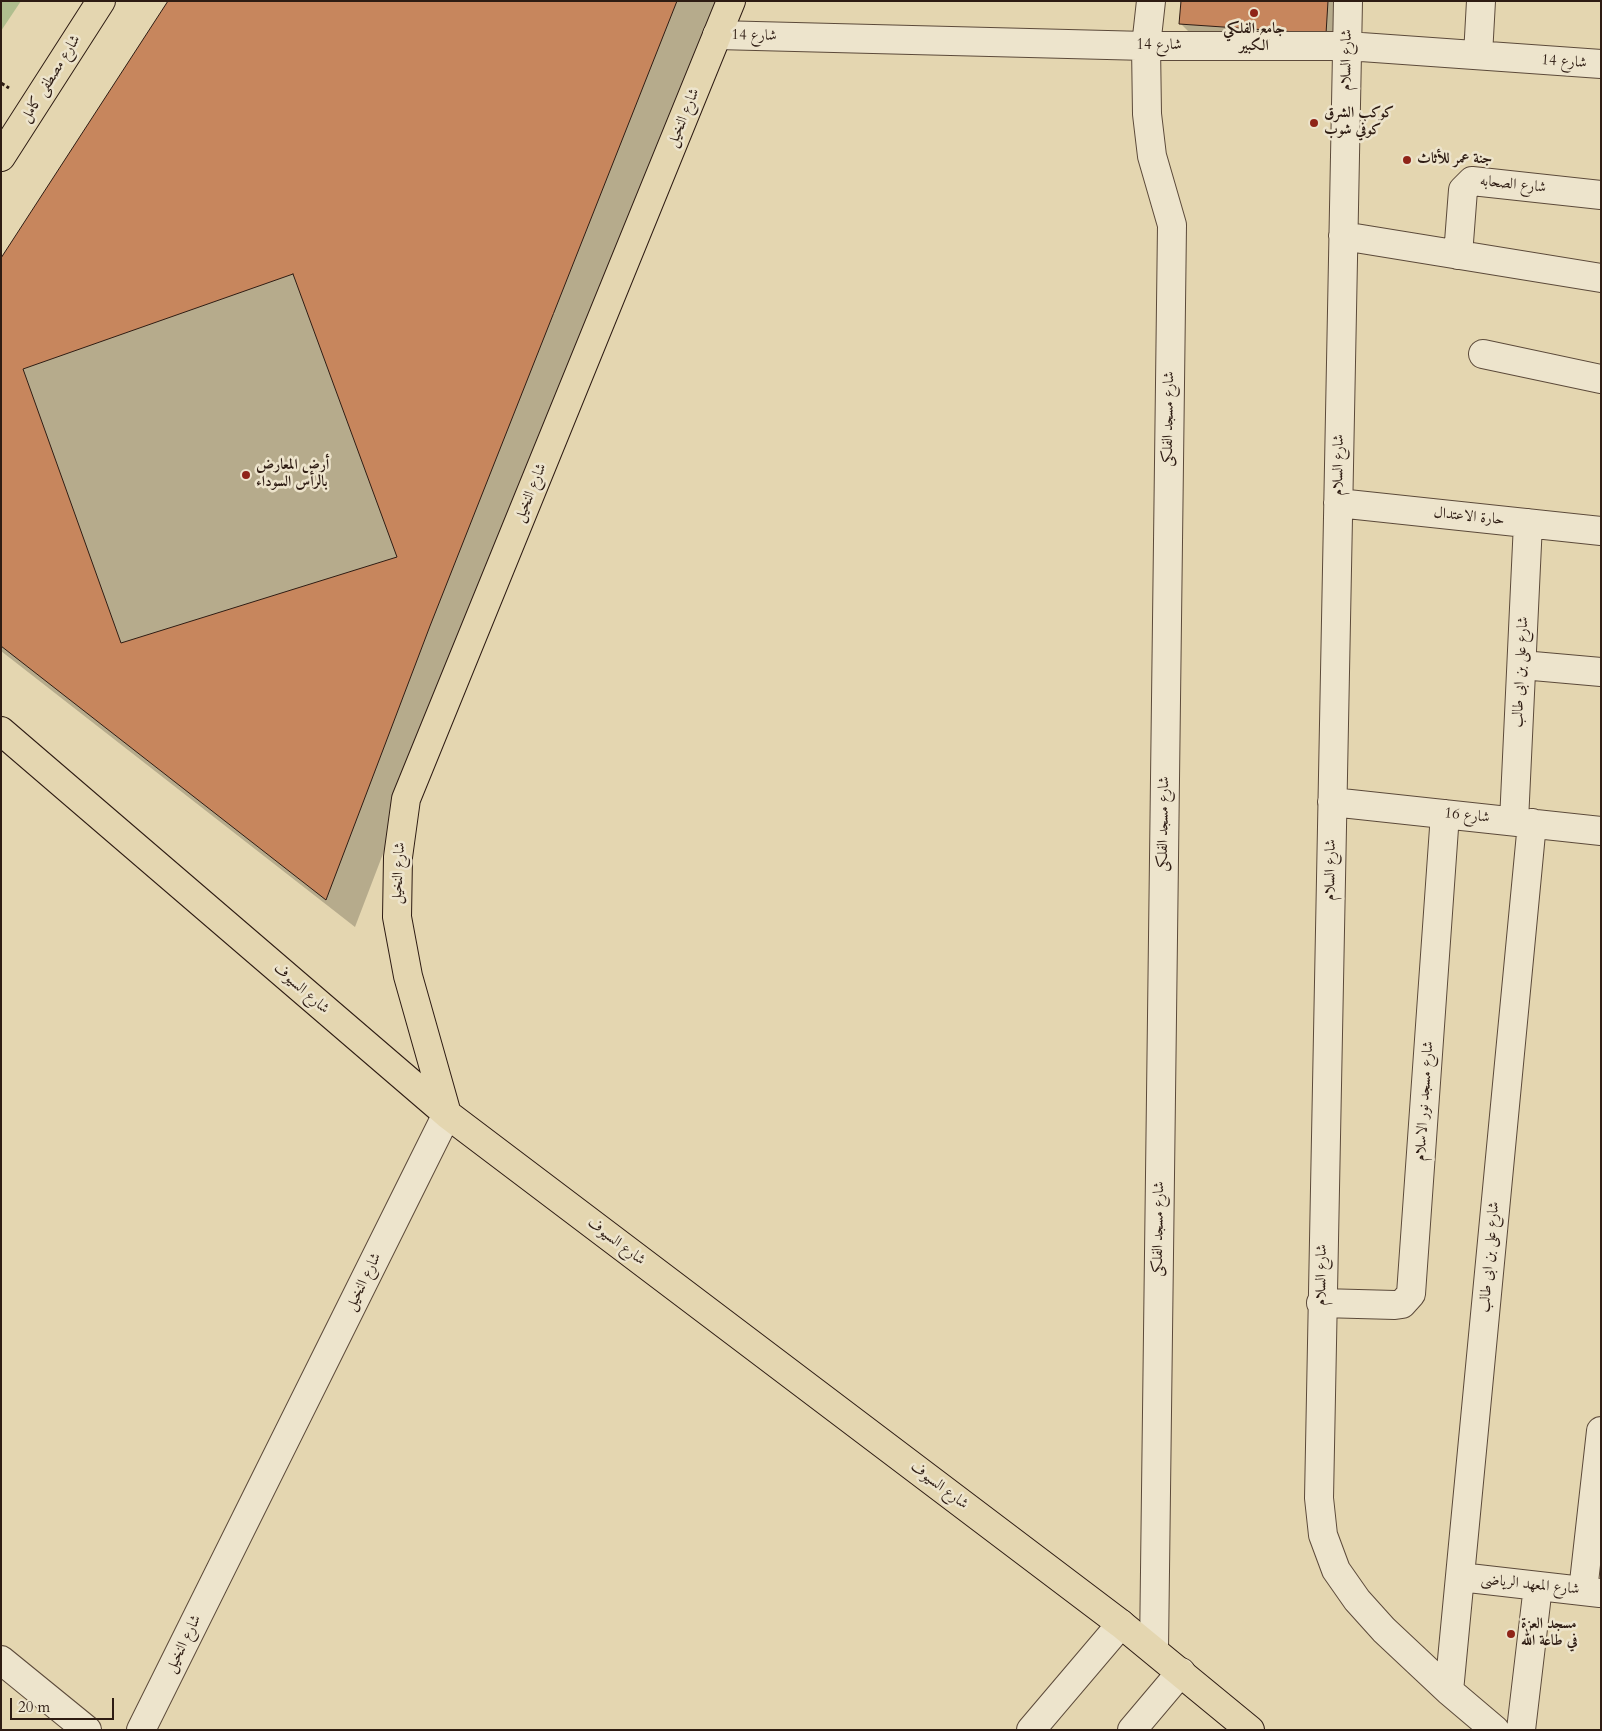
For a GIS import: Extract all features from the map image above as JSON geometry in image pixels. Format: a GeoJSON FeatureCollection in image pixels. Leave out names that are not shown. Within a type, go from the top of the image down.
{"type":"FeatureCollection","features":[{"type":"Feature","properties":{"kind":"main road","name":"شارع مصطفى كامل"},"geometry":{"type":"LineString","coordinates":[[1,157],[101,1]]}},
{"type":"Feature","properties":{"kind":"main road","name":"شارع النخيل"},"geometry":{"type":"LineString","coordinates":[[447,1114],[408,976],[397,916],[398,857],[406,799],[731,1]]}},
{"type":"Feature","properties":{"kind":"main road","name":"شارع السيوف"},"geometry":{"type":"LineString","coordinates":[[1,731],[447,1114],[1154,1649],[1239,1726]]}},
{"type":"Feature","properties":{"kind":"street","name":"شارع مسجد الفلكى"},"geometry":{"type":"LineString","coordinates":[[1151,1],[1146,46],[1146,114],[1152,156],[1172,225],[1154,1649]]}},
{"type":"Feature","properties":{"kind":"street","name":"شارع السلام"},"geometry":{"type":"LineString","coordinates":[[1348,1],[1321,1303],[1319,1498],[1322,1535],[1336,1570],[1357,1600],[1384,1630],[1449,1691],[1495,1730]]}},
{"type":"Feature","properties":{"kind":"street"},"geometry":{"type":"LineString","coordinates":[[1478,55],[1481,1]]}},
{"type":"Feature","properties":{"kind":"street","name":"شارع 14"},"geometry":{"type":"LineString","coordinates":[[717,35],[1146,46],[1347,46],[1601,64]]}},
{"type":"Feature","properties":{"kind":"street","name":"شارع الصحابه"},"geometry":{"type":"LineString","coordinates":[[1458,255],[1463,190],[1472,181],[1601,195]]}},
{"type":"Feature","properties":{"kind":"street"},"geometry":{"type":"LineString","coordinates":[[1343,236],[1601,278]]}},
{"type":"Feature","properties":{"kind":"street"},"geometry":{"type":"LineString","coordinates":[[1483,354],[1601,379]]}},
{"type":"Feature","properties":{"kind":"street","name":"حارة الاعتدال"},"geometry":{"type":"LineString","coordinates":[[1338,503],[1601,531]]}},
{"type":"Feature","properties":{"kind":"street","name":"شارع على بن ابى طالب"},"geometry":{"type":"LineString","coordinates":[[1449,1691],[1523,822],[1522,664],[1528,523]]}},
{"type":"Feature","properties":{"kind":"street"},"geometry":{"type":"LineString","coordinates":[[1522,664],[1601,672]]}},
{"type":"Feature","properties":{"kind":"street","name":"شارع 16"},"geometry":{"type":"LineString","coordinates":[[1332,802],[1601,831]]}},
{"type":"Feature","properties":{"kind":"street","name":"شارع مسجد نور الاسلام"},"geometry":{"type":"LineString","coordinates":[[1321,1303],[1395,1305],[1402,1304],[1411,1294],[1445,814]]}},
{"type":"Feature","properties":{"kind":"street","name":"شارع النخيل"},"geometry":{"type":"LineString","coordinates":[[141,1730],[447,1114]]}},
{"type":"Feature","properties":{"kind":"street"},"geometry":{"type":"LineString","coordinates":[[1592,1592],[1601,1432]]}},
{"type":"Feature","properties":{"kind":"street","name":"شارع المعهد الرياضى"},"geometry":{"type":"LineString","coordinates":[[1460,1577],[1592,1592]]}},
{"type":"Feature","properties":{"kind":"street"},"geometry":{"type":"LineString","coordinates":[[1521,1730],[1538,1586]]}},
{"type":"Feature","properties":{"kind":"street"},"geometry":{"type":"LineString","coordinates":[[1031,1730],[1121,1624]]}},
{"type":"Feature","properties":{"kind":"street"},"geometry":{"type":"LineString","coordinates":[[1,1660],[86,1730]]}},
{"type":"Feature","properties":{"kind":"street"},"geometry":{"type":"LineString","coordinates":[[1132,1730],[1181,1672]]}},
{"type":"Feature","properties":{"kind":"green space"},"geometry":{"type":"Polygon","coordinates":[[[1,1],[21,1],[1,31],[1,1]]]}},
{"type":"Feature","properties":{"kind":"building","name":"أرض المعارض بالرأس السوداء"},"geometry":{"type":"Polygon","coordinates":[[[168,1],[677,1],[430,626],[326,900],[1,646],[1,258],[168,1]]]}},
{"type":"Feature","properties":{"kind":"building","name":"جامع الفلكي الكبير"},"geometry":{"type":"Polygon","coordinates":[[[1181,1],[1328,1],[1326,34],[1179,24],[1181,1]]]}},
{"type":"Feature","properties":{"kind":"building"},"geometry":{"type":"Polygon","coordinates":[[[293,274],[397,557],[121,643],[23,369],[293,274]]]}},
{"type":"Feature","properties":{"kind":"place","name":"جامع الفلكي الكبير"},"geometry":{"type":"Point","coordinates":[1254,13]}},
{"type":"Feature","properties":{"kind":"place","name":"كوكب الشرق كوفي شوب"},"geometry":{"type":"Point","coordinates":[1314,123]}},
{"type":"Feature","properties":{"kind":"place","name":"جنة عمر للأثاث"},"geometry":{"type":"Point","coordinates":[1407,160]}},
{"type":"Feature","properties":{"kind":"place","name":"أرض المعارض بالرأس السوداء"},"geometry":{"type":"Point","coordinates":[246,475]}},
{"type":"Feature","properties":{"kind":"place","name":"مسجد العزة في طاعة الله"},"geometry":{"type":"Point","coordinates":[1511,1634]}}]}
